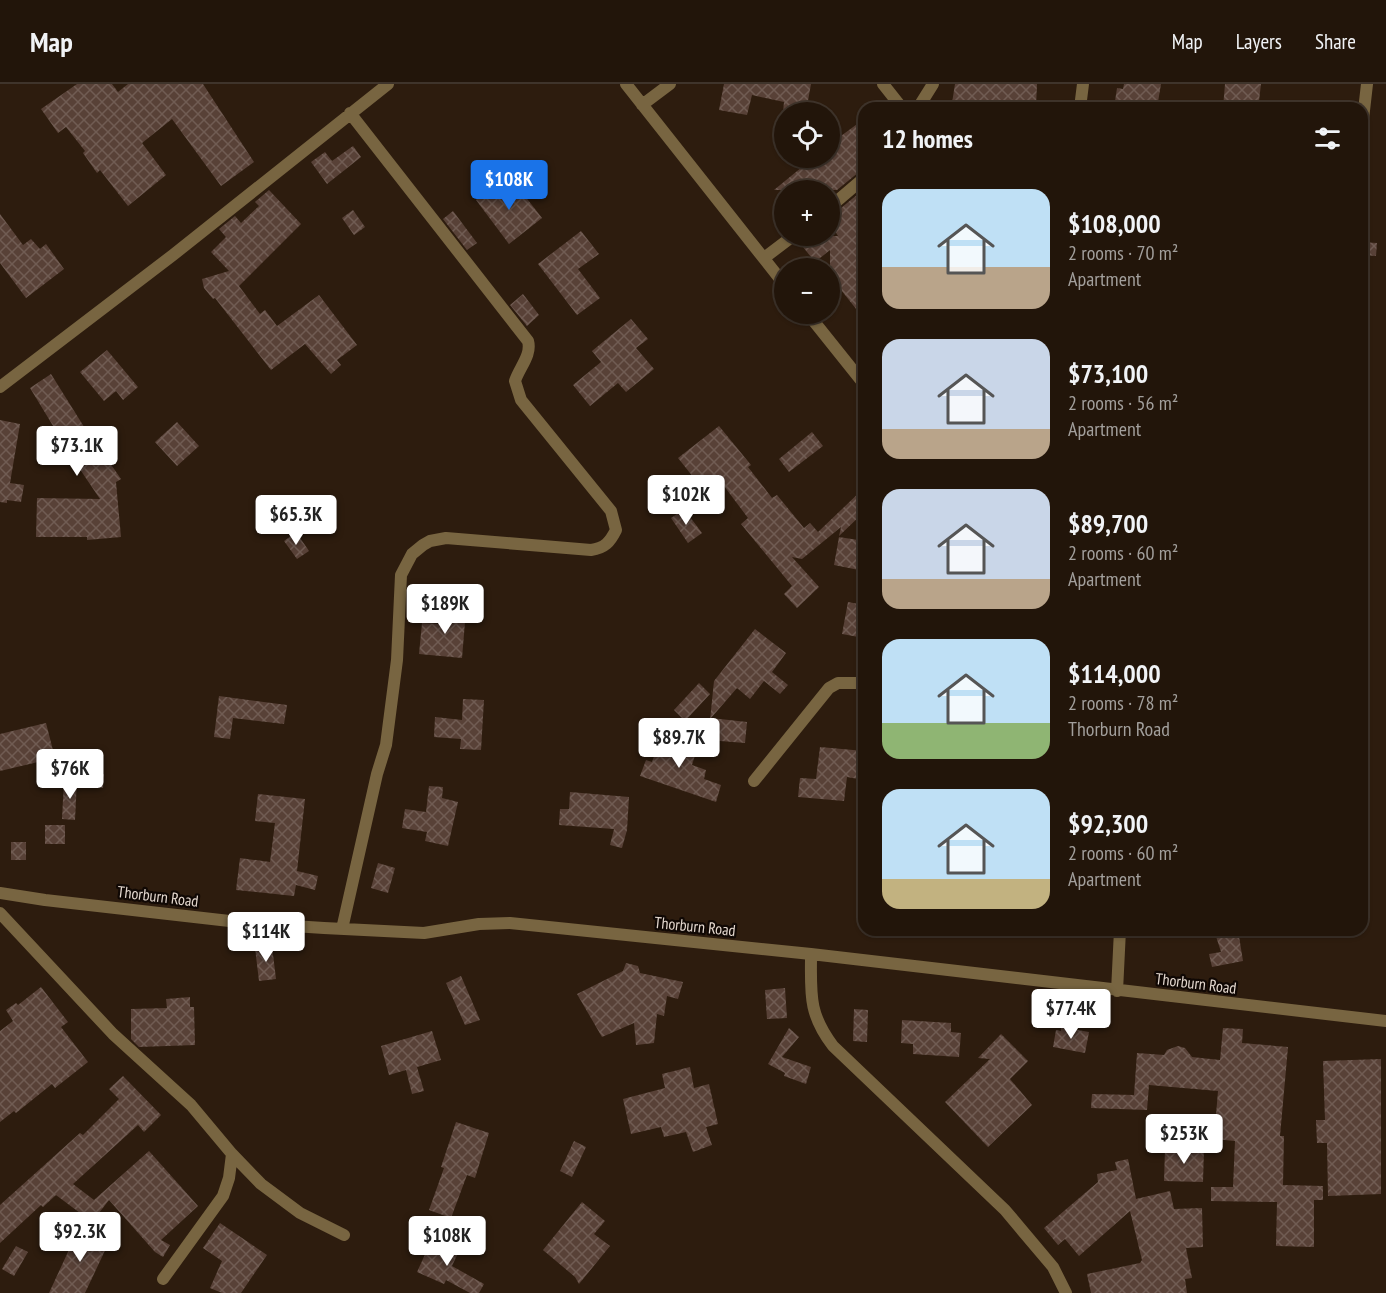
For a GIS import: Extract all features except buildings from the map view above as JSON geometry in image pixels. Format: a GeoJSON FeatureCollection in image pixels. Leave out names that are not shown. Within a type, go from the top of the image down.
{"type":"FeatureCollection","features":[{"type":"Feature","properties":{"kind":"street"},"geometry":{"type":"LineString","coordinates":[[0,387],[173,255],[387,84]]}},
{"type":"Feature","properties":{"kind":"street"},"geometry":{"type":"LineString","coordinates":[[626,84],[774,271]]}},
{"type":"Feature","properties":{"kind":"street"},"geometry":{"type":"LineString","coordinates":[[642,105],[670,84]]}},
{"type":"Feature","properties":{"kind":"street"},"geometry":{"type":"LineString","coordinates":[[883,84],[897,102]]}},
{"type":"Feature","properties":{"kind":"street"},"geometry":{"type":"LineString","coordinates":[[922,102],[933,84]]}},
{"type":"Feature","properties":{"kind":"street"},"geometry":{"type":"LineString","coordinates":[[1081,102],[1083,84]]}},
{"type":"Feature","properties":{"kind":"street"},"geometry":{"type":"LineString","coordinates":[[1365,102],[1367,84]]}},
{"type":"Feature","properties":{"kind":"street"},"geometry":{"type":"LineString","coordinates":[[342,929],[377,774],[386,745],[397,660],[401,575],[412,554],[430,541],[446,538],[601,549],[610,542],[616,530],[611,511],[521,400],[516,381],[530,348],[528,341],[350,112]]}},
{"type":"Feature","properties":{"kind":"street"},"geometry":{"type":"LineString","coordinates":[[840,198],[858,183]]}},
{"type":"Feature","properties":{"kind":"street"},"geometry":{"type":"LineString","coordinates":[[764,258],[780,246]]}},
{"type":"Feature","properties":{"kind":"street"},"geometry":{"type":"LineString","coordinates":[[816,324],[858,376]]}},
{"type":"Feature","properties":{"kind":"street"},"geometry":{"type":"LineString","coordinates":[[754,781],[829,688],[838,683],[858,683]]}},
{"type":"Feature","properties":{"kind":"street","name":"Thorburn Road"},"geometry":{"type":"LineString","coordinates":[[0,893],[247,923],[342,929],[424,933],[479,924],[510,923],[811,954],[1386,1021]]}},
{"type":"Feature","properties":{"kind":"street"},"geometry":{"type":"LineString","coordinates":[[0,913],[113,1034],[191,1105],[232,1154],[261,1184],[284,1202],[344,1235]]}},
{"type":"Feature","properties":{"kind":"street"},"geometry":{"type":"LineString","coordinates":[[1117,991],[1120,936]]}},
{"type":"Feature","properties":{"kind":"street"},"geometry":{"type":"LineString","coordinates":[[811,954],[811,997],[815,1017],[822,1032],[833,1046],[1005,1210],[1053,1267],[1066,1293]]}},
{"type":"Feature","properties":{"kind":"street"},"geometry":{"type":"LineString","coordinates":[[163,1279],[223,1196],[231,1172],[232,1154]]}}]}
